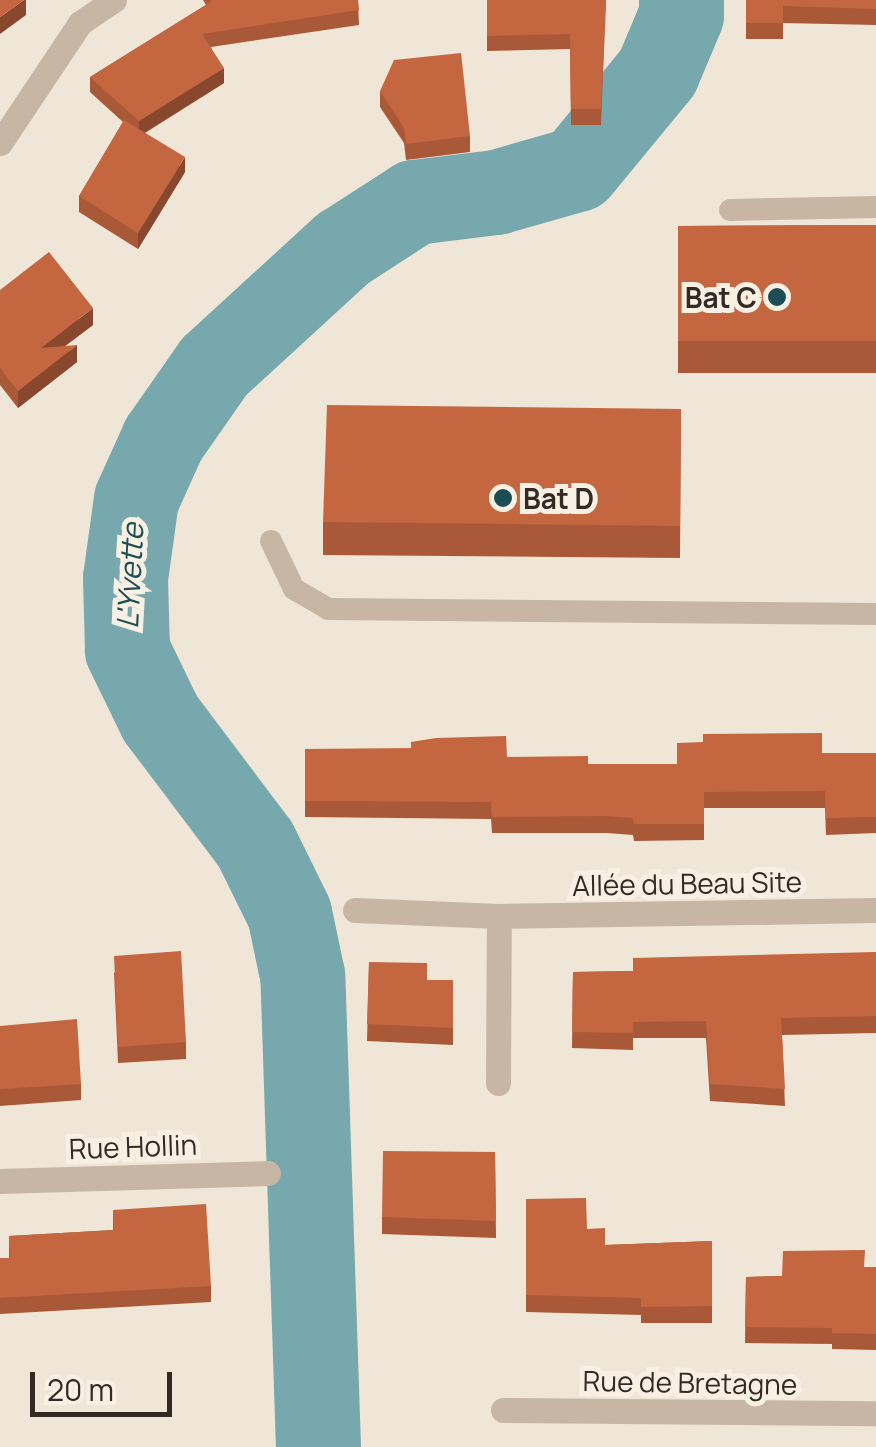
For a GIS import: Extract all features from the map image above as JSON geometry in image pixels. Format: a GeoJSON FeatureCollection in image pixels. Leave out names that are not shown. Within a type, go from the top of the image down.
{"type":"FeatureCollection","features":[{"type":"Feature","properties":{"kind":"street"},"geometry":{"type":"LineString","coordinates":[[0,143],[80,23],[114,0]]}},
{"type":"Feature","properties":{"kind":"street","name":"Allée du Beau Site"},"geometry":{"type":"LineString","coordinates":[[355,910],[499,916],[876,910]]}},
{"type":"Feature","properties":{"kind":"street"},"geometry":{"type":"LineString","coordinates":[[498,1083],[499,916]]}},
{"type":"Feature","properties":{"kind":"street","name":"Rue Hollin"},"geometry":{"type":"LineString","coordinates":[[0,1181],[268,1172]]}},
{"type":"Feature","properties":{"kind":"street","name":"Rue de Bretagne"},"geometry":{"type":"LineString","coordinates":[[503,1410],[876,1413]]}},
{"type":"Feature","properties":{"kind":"lane"},"geometry":{"type":"LineString","coordinates":[[730,210],[876,206]]}},
{"type":"Feature","properties":{"kind":"lane"},"geometry":{"type":"LineString","coordinates":[[271,541],[294,589],[328,610],[876,614]]}},
{"type":"Feature","properties":{"kind":"building"},"geometry":{"type":"Polygon","coordinates":[[[0,0],[24,0],[0,17],[0,0]]]}},
{"type":"Feature","properties":{"kind":"building"},"geometry":{"type":"Polygon","coordinates":[[[211,0],[358,0],[359,10],[202,34],[224,68],[139,121],[90,77],[211,0]]]}},
{"type":"Feature","properties":{"kind":"building"},"geometry":{"type":"Polygon","coordinates":[[[487,0],[606,0],[601,109],[571,109],[570,34],[487,36],[487,0]]]}},
{"type":"Feature","properties":{"kind":"building"},"geometry":{"type":"Polygon","coordinates":[[[746,0],[876,0],[876,9],[783,6],[783,23],[746,23],[746,0]]]}},
{"type":"Feature","properties":{"kind":"building"},"geometry":{"type":"Polygon","coordinates":[[[461,53],[470,136],[406,144],[404,128],[380,91],[394,60],[461,53]]]}},
{"type":"Feature","properties":{"kind":"building"},"geometry":{"type":"Polygon","coordinates":[[[124,120],[185,157],[138,233],[79,196],[124,120]]]}},
{"type":"Feature","properties":{"kind":"building","name":"Bat C"},"geometry":{"type":"Polygon","coordinates":[[[876,225],[876,341],[678,341],[678,226],[876,225]]]}},
{"type":"Feature","properties":{"kind":"building"},"geometry":{"type":"Polygon","coordinates":[[[49,252],[93,308],[41,348],[77,345],[18,391],[0,368],[0,290],[49,252]]]}},
{"type":"Feature","properties":{"kind":"building","name":"Bat D"},"geometry":{"type":"Polygon","coordinates":[[[327,405],[681,409],[680,526],[323,522],[327,405]]]}},
{"type":"Feature","properties":{"kind":"building"},"geometry":{"type":"Polygon","coordinates":[[[822,733],[822,753],[876,753],[876,817],[826,818],[825,791],[704,792],[704,824],[634,824],[633,818],[607,816],[492,817],[491,802],[305,801],[305,749],[411,748],[411,742],[436,738],[506,736],[507,757],[588,756],[588,764],[677,764],[677,743],[703,742],[703,734],[822,733]]]}},
{"type":"Feature","properties":{"kind":"building"},"geometry":{"type":"Polygon","coordinates":[[[181,951],[186,1042],[118,1047],[114,956],[181,951]]]}},
{"type":"Feature","properties":{"kind":"building"},"geometry":{"type":"Polygon","coordinates":[[[876,952],[876,1016],[781,1018],[785,1089],[710,1084],[706,1021],[633,1022],[633,1033],[572,1032],[573,972],[633,971],[633,958],[876,952]]]}},
{"type":"Feature","properties":{"kind":"building"},"geometry":{"type":"Polygon","coordinates":[[[369,962],[427,963],[427,980],[453,980],[453,1028],[367,1024],[369,962]]]}},
{"type":"Feature","properties":{"kind":"building"},"geometry":{"type":"Polygon","coordinates":[[[77,1019],[81,1084],[0,1089],[0,1026],[77,1019]]]}},
{"type":"Feature","properties":{"kind":"building"},"geometry":{"type":"Polygon","coordinates":[[[383,1151],[495,1152],[496,1221],[382,1217],[383,1151]]]}},
{"type":"Feature","properties":{"kind":"building"},"geometry":{"type":"Polygon","coordinates":[[[586,1198],[587,1229],[605,1228],[605,1245],[712,1241],[712,1306],[641,1307],[641,1298],[526,1295],[526,1199],[586,1198]]]}},
{"type":"Feature","properties":{"kind":"building"},"geometry":{"type":"Polygon","coordinates":[[[206,1204],[211,1286],[0,1298],[0,1258],[10,1258],[9,1236],[114,1230],[113,1210],[206,1204]]]}},
{"type":"Feature","properties":{"kind":"building"},"geometry":{"type":"Polygon","coordinates":[[[865,1250],[864,1267],[876,1267],[876,1334],[832,1333],[832,1328],[745,1327],[746,1277],[782,1276],[783,1251],[865,1250]]]}},
{"type":"Feature","properties":{"kind":"waterway","name":"L'Yvette"},"geometry":{"type":"LineString","coordinates":[[318,1447],[302,975],[289,913],[255,844],[160,718],[127,650],[125,578],[136,499],[163,439],[214,366],[343,248],[414,202],[496,192],[577,169],[657,72],[681,15],[681,0]]}},
{"type":"Feature","properties":{"kind":"place","name":"Bat C"},"geometry":{"type":"Point","coordinates":[777,297]}},
{"type":"Feature","properties":{"kind":"place","name":"Bat D"},"geometry":{"type":"Point","coordinates":[503,498]}}]}
